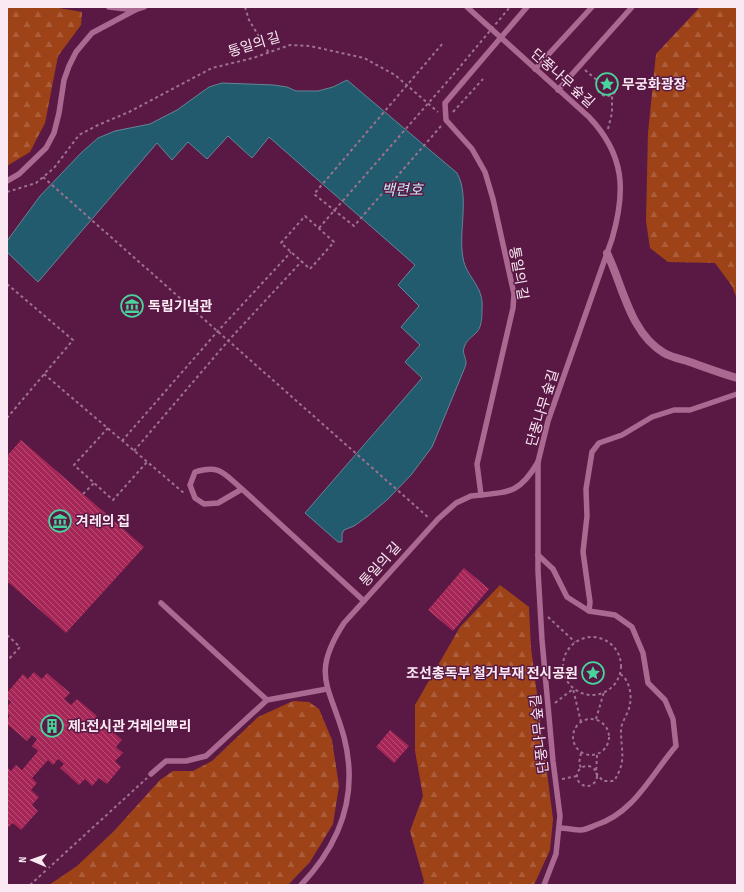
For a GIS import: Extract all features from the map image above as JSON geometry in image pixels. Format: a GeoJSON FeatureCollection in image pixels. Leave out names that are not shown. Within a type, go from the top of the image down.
{"type":"FeatureCollection","features":[{"type":"Feature","properties":{"kind":"street"},"geometry":{"type":"LineString","coordinates":[[607,253],[638,327],[650,343],[665,353],[737,378]]}},
{"type":"Feature","properties":{"kind":"lane"},"geometry":{"type":"LineString","coordinates":[[109,7],[135,10]]}},
{"type":"Feature","properties":{"kind":"lane"},"geometry":{"type":"LineString","coordinates":[[7,181],[19,174],[36,160],[46,148],[54,133],[59,113],[64,80],[76,52],[92,33],[135,10],[144,7]]}},
{"type":"Feature","properties":{"kind":"lane","name":"단풍나무 숲길"},"geometry":{"type":"LineString","coordinates":[[467,7],[589,117],[606,136],[618,167],[621,186],[616,226],[548,421],[538,462],[538,555],[540,609],[548,709],[560,816],[556,854],[544,885]]}},
{"type":"Feature","properties":{"kind":"lane"},"geometry":{"type":"LineString","coordinates":[[446,120],[445,103],[527,7]]}},
{"type":"Feature","properties":{"kind":"lane"},"geometry":{"type":"LineString","coordinates":[[535,68],[592,7]]}},
{"type":"Feature","properties":{"kind":"lane"},"geometry":{"type":"LineString","coordinates":[[558,90],[632,7]]}},
{"type":"Feature","properties":{"kind":"lane","name":"통일의 길"},"geometry":{"type":"LineString","coordinates":[[301,885],[316,869],[331,848],[340,826],[348,798],[350,770],[348,756],[342,730],[327,689],[326,665],[334,639],[344,623],[434,522],[456,503],[471,496],[480,496],[477,464],[513,308],[514,294],[494,199],[485,172],[472,149],[446,120]]}},
{"type":"Feature","properties":{"kind":"lane"},"geometry":{"type":"LineString","coordinates":[[589,611],[590,602],[583,552],[586,516],[586,489],[592,452],[599,443],[622,435],[652,417],[674,410],[690,410],[737,394]]}},
{"type":"Feature","properties":{"kind":"lane"},"geometry":{"type":"LineString","coordinates":[[480,496],[507,492],[516,489],[532,473],[538,462]]}},
{"type":"Feature","properties":{"kind":"lane"},"geometry":{"type":"LineString","coordinates":[[242,489],[218,503],[204,504],[194,498],[190,485],[195,472],[209,467],[221,472],[242,489],[364,601]]}},
{"type":"Feature","properties":{"kind":"lane"},"geometry":{"type":"LineString","coordinates":[[538,555],[553,569],[567,597],[589,611],[615,615],[632,627],[643,653],[648,683],[666,700],[673,719],[676,746],[665,758],[648,785],[623,811],[604,823],[582,830],[559,828]]}},
{"type":"Feature","properties":{"kind":"lane"},"geometry":{"type":"LineString","coordinates":[[162,603],[267,700]]}},
{"type":"Feature","properties":{"kind":"lane"},"geometry":{"type":"LineString","coordinates":[[151,774],[166,761],[186,761],[206,756],[267,700],[327,689]]}},
{"type":"Feature","properties":{"kind":"path"},"geometry":{"type":"LineString","coordinates":[[246,7],[249,20],[269,53]]}},
{"type":"Feature","properties":{"kind":"path"},"geometry":{"type":"LineString","coordinates":[[319,228],[453,76],[510,7]]}},
{"type":"Feature","properties":{"kind":"path"},"geometry":{"type":"LineString","coordinates":[[426,143],[354,226],[314,194],[443,43]]}},
{"type":"Feature","properties":{"kind":"path","name":"통일의 길"},"geometry":{"type":"LineString","coordinates":[[7,192],[19,190],[36,183],[54,168],[79,135],[128,112],[212,68],[269,53],[290,45],[310,46],[364,58],[395,75],[429,103],[446,120]]}},
{"type":"Feature","properties":{"kind":"path"},"geometry":{"type":"LineString","coordinates":[[580,66],[598,81]]}},
{"type":"Feature","properties":{"kind":"path"},"geometry":{"type":"LineString","coordinates":[[606,136],[612,114],[612,94],[617,86],[615,80],[606,76],[598,81],[597,87],[600,93],[606,96],[612,94]]}},
{"type":"Feature","properties":{"kind":"path"},"geometry":{"type":"LineString","coordinates":[[472,91],[484,79]]}},
{"type":"Feature","properties":{"kind":"path"},"geometry":{"type":"LineString","coordinates":[[43,177],[434,522]]}},
{"type":"Feature","properties":{"kind":"path"},"geometry":{"type":"LineString","coordinates":[[305,216],[334,242],[310,269],[291,252],[281,243],[305,216]]}},
{"type":"Feature","properties":{"kind":"path"},"geometry":{"type":"LineString","coordinates":[[122,441],[217,332],[291,252]]}},
{"type":"Feature","properties":{"kind":"path"},"geometry":{"type":"LineString","coordinates":[[134,450],[228,341],[302,261]]}},
{"type":"Feature","properties":{"kind":"path"},"geometry":{"type":"LineString","coordinates":[[7,284],[73,340],[7,418]]}},
{"type":"Feature","properties":{"kind":"path"},"geometry":{"type":"LineString","coordinates":[[44,374],[190,498]]}},
{"type":"Feature","properties":{"kind":"path"},"geometry":{"type":"LineString","coordinates":[[108,428],[74,465],[112,500],[147,462]]}},
{"type":"Feature","properties":{"kind":"path"},"geometry":{"type":"LineString","coordinates":[[83,494],[94,483]]}},
{"type":"Feature","properties":{"kind":"path"},"geometry":{"type":"LineString","coordinates":[[540,609],[575,642]]}},
{"type":"Feature","properties":{"kind":"path"},"geometry":{"type":"LineString","coordinates":[[7,635],[20,647],[7,661]]}},
{"type":"Feature","properties":{"kind":"path"},"geometry":{"type":"LineString","coordinates":[[588,637],[597,638],[606,641],[614,647],[619,655],[621,665],[620,674],[616,683],[604,692],[591,696],[581,694],[573,689],[567,682],[563,673],[563,663],[565,654],[575,642],[588,637]]}},
{"type":"Feature","properties":{"kind":"path"},"geometry":{"type":"LineString","coordinates":[[581,768],[590,766],[603,781],[614,781],[619,774],[624,757],[621,729],[630,704],[629,687],[624,676],[620,674]]}},
{"type":"Feature","properties":{"kind":"path"},"geometry":{"type":"LineString","coordinates":[[548,709],[573,689]]}},
{"type":"Feature","properties":{"kind":"path"},"geometry":{"type":"LineString","coordinates":[[573,689],[581,722]]}},
{"type":"Feature","properties":{"kind":"path"},"geometry":{"type":"LineString","coordinates":[[596,719],[604,692]]}},
{"type":"Feature","properties":{"kind":"path"},"geometry":{"type":"LineString","coordinates":[[596,719],[604,725],[609,736],[606,748],[597,755],[592,756],[581,753],[574,744],[572,738],[576,726],[581,722],[596,719]]}},
{"type":"Feature","properties":{"kind":"path"},"geometry":{"type":"LineString","coordinates":[[577,776],[581,768],[579,763],[581,753]]}},
{"type":"Feature","properties":{"kind":"path"},"geometry":{"type":"LineString","coordinates":[[577,776],[582,784],[588,785],[596,780],[597,755]]}},
{"type":"Feature","properties":{"kind":"path"},"geometry":{"type":"LineString","coordinates":[[30,885],[151,774]]}},
{"type":"Feature","properties":{"kind":"path"},"geometry":{"type":"LineString","coordinates":[[555,780],[577,776]]}},
{"type":"Feature","properties":{"kind":"green space"},"geometry":{"type":"Polygon","coordinates":[[[7,7],[53,7],[82,12],[81,25],[58,56],[45,123],[30,152],[7,166],[7,7]]]}},
{"type":"Feature","properties":{"kind":"green space"},"geometry":{"type":"Polygon","coordinates":[[[700,7],[737,7],[737,299],[732,286],[715,263],[668,262],[650,248],[646,221],[648,133],[656,54],[700,7]]]}},
{"type":"Feature","properties":{"kind":"green space"},"geometry":{"type":"Polygon","coordinates":[[[500,585],[529,607],[531,648],[553,819],[550,850],[534,885],[423,885],[424,881],[410,831],[423,796],[415,751],[415,705],[460,627],[500,585]]]}},
{"type":"Feature","properties":{"kind":"green space"},"geometry":{"type":"Polygon","coordinates":[[[293,701],[309,702],[319,709],[332,740],[339,786],[333,824],[310,862],[288,885],[49,885],[77,866],[114,831],[160,780],[173,771],[193,771],[212,761],[258,717],[293,701]]]}},
{"type":"Feature","properties":{"kind":"water","name":"백련호"},"geometry":{"type":"Polygon","coordinates":[[[347,80],[457,173],[463,192],[463,258],[468,271],[478,288],[482,300],[482,311],[479,330],[467,341],[464,348],[466,365],[432,447],[411,475],[388,499],[354,526],[344,530],[342,534],[342,542],[338,542],[305,513],[422,378],[405,362],[420,345],[401,327],[419,306],[398,285],[415,265],[269,137],[252,158],[228,136],[207,159],[188,142],[172,160],[157,143],[38,282],[7,252],[7,241],[40,196],[81,153],[98,138],[115,131],[150,124],[177,110],[209,87],[222,83],[274,85],[287,87],[296,91],[318,91],[333,87],[347,80]]]}},
{"type":"Feature","properties":{"kind":"building","name":"겨레의 집"},"geometry":{"type":"Polygon","coordinates":[[[21,440],[144,547],[66,633],[7,581],[7,456],[21,440]]]}},
{"type":"Feature","properties":{"kind":"building"},"geometry":{"type":"Polygon","coordinates":[[[464,568],[489,589],[453,631],[428,610],[464,568]]]}},
{"type":"Feature","properties":{"kind":"building","name":"제1전시관 겨레의뿌리"},"geometry":{"type":"Polygon","coordinates":[[[34,672],[42,679],[47,673],[70,693],[64,699],[71,705],[77,699],[97,716],[90,724],[96,729],[102,722],[122,740],[116,747],[123,753],[115,761],[121,767],[107,784],[99,778],[92,786],[85,779],[79,785],[60,768],[64,764],[58,759],[53,765],[48,760],[32,778],[37,783],[31,790],[39,797],[32,805],[38,811],[21,830],[13,823],[7,828],[7,767],[11,771],[16,765],[22,770],[38,751],[32,746],[37,739],[32,735],[27,741],[7,724],[7,720],[10,716],[7,713],[7,707],[11,702],[7,698],[7,693],[23,674],[28,679],[34,672]]]}},
{"type":"Feature","properties":{"kind":"building"},"geometry":{"type":"Polygon","coordinates":[[[390,730],[409,746],[394,763],[376,747],[390,730]]]}},
{"type":"Feature","properties":{"kind":"place","name":"무궁화광장"},"geometry":{"type":"Point","coordinates":[607,84]}},
{"type":"Feature","properties":{"kind":"place","name":"독립기념관"},"geometry":{"type":"Point","coordinates":[132,306]}},
{"type":"Feature","properties":{"kind":"place","name":"겨레의 집"},"geometry":{"type":"Point","coordinates":[60,521]}},
{"type":"Feature","properties":{"kind":"place","name":"조선총독부 철거부재 전시공원"},"geometry":{"type":"Point","coordinates":[593,673]}},
{"type":"Feature","properties":{"kind":"place","name":"제1전시관 겨레의뿌리"},"geometry":{"type":"Point","coordinates":[52,726]}}]}
